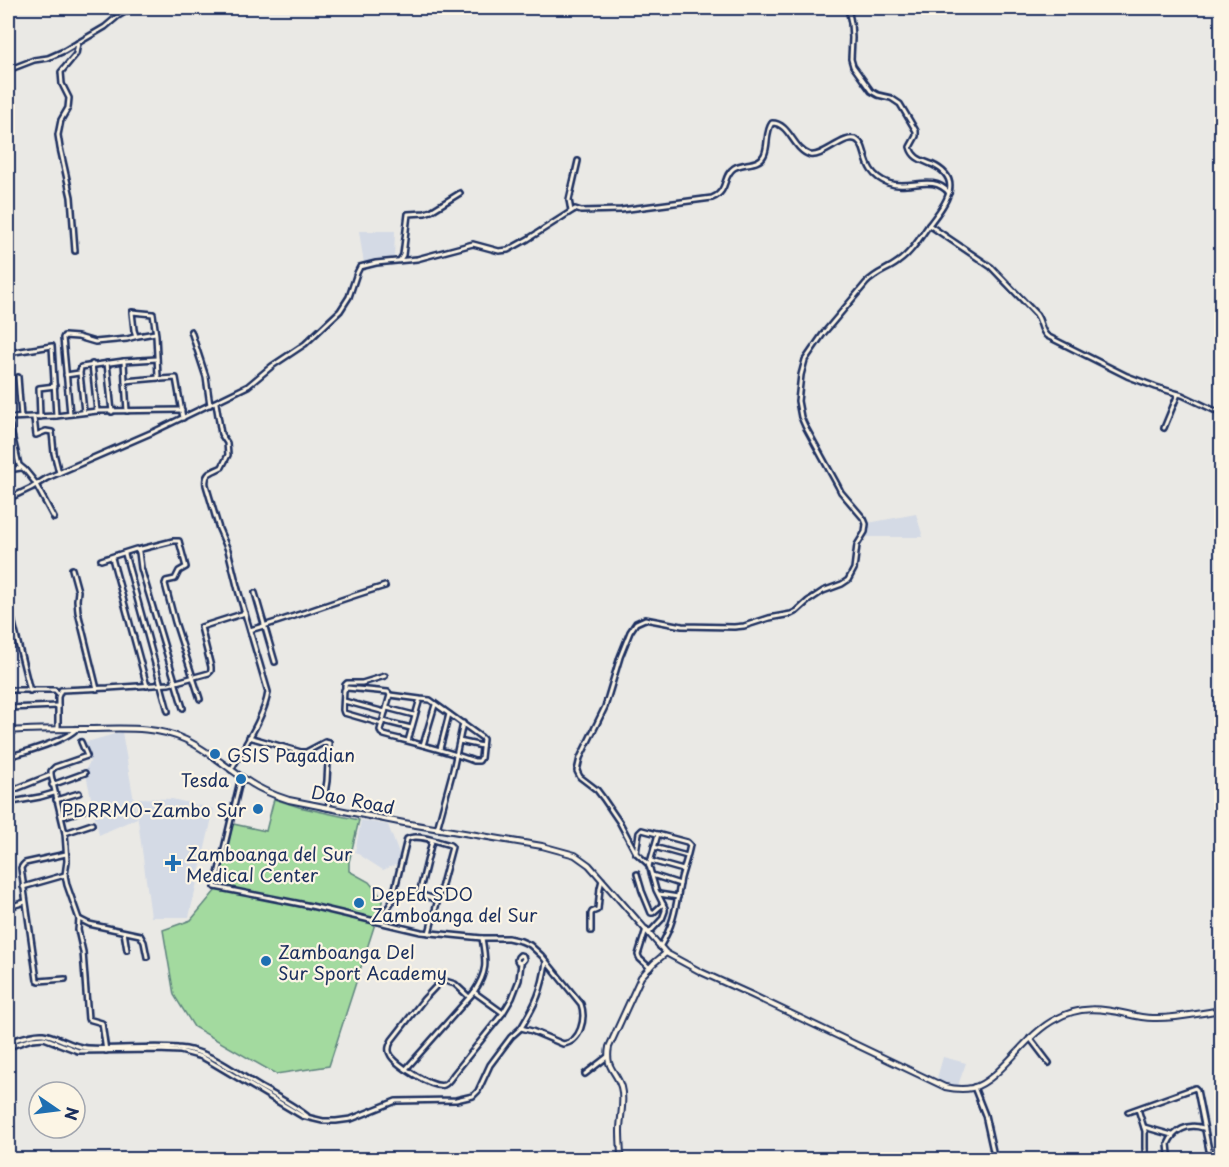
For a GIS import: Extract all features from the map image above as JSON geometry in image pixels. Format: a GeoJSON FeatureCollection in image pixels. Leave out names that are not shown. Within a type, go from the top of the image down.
{"type":"FeatureCollection","features":[{"type":"Feature","properties":{"kind":"street"},"geometry":{"type":"LineString","coordinates":[[8,70],[56,55],[105,27],[132,8]]}},
{"type":"Feature","properties":{"kind":"street"},"geometry":{"type":"LineString","coordinates":[[650,866],[636,853],[597,790],[578,775],[577,771],[579,758],[606,707],[625,642],[636,623],[645,619],[682,626],[734,627],[784,616],[797,611],[823,591],[848,580],[854,569],[857,545],[865,532],[866,524],[854,505],[841,492],[801,417],[798,401],[803,366],[824,334],[873,275],[894,265],[904,257],[929,225],[949,193],[949,176],[912,154],[910,147],[916,131],[900,104],[871,91],[853,66],[848,8]]}},
{"type":"Feature","properties":{"kind":"street"},"geometry":{"type":"LineString","coordinates":[[75,251],[71,197],[58,135],[61,120],[68,108],[69,98],[62,84],[61,72],[76,54],[78,43]]}},
{"type":"Feature","properties":{"kind":"street"},"geometry":{"type":"LineString","coordinates":[[8,499],[47,478],[183,418],[248,386],[319,332],[340,311],[349,297],[360,267],[417,259],[473,244],[508,250],[575,209],[581,211],[621,210],[712,198],[720,194],[728,175],[734,168],[762,159],[769,128],[774,122],[782,126],[808,154],[816,155],[849,139],[855,139],[859,141],[869,169],[879,178],[901,186],[936,184],[949,193]]}},
{"type":"Feature","properties":{"kind":"street"},"geometry":{"type":"LineString","coordinates":[[571,211],[569,196],[578,161]]}},
{"type":"Feature","properties":{"kind":"street"},"geometry":{"type":"LineString","coordinates":[[399,260],[403,255],[408,214],[431,211],[460,193]]}},
{"type":"Feature","properties":{"kind":"street"},"geometry":{"type":"LineString","coordinates":[[929,225],[999,273],[1036,314],[1041,321],[1042,331],[1047,336],[1132,378],[1179,394],[1221,414]]}},
{"type":"Feature","properties":{"kind":"street"},"geometry":{"type":"LineString","coordinates":[[136,336],[133,312],[153,314],[159,378]]}},
{"type":"Feature","properties":{"kind":"street"},"geometry":{"type":"LineString","coordinates":[[191,331],[206,376],[210,405]]}},
{"type":"Feature","properties":{"kind":"street"},"geometry":{"type":"LineString","coordinates":[[70,414],[63,338],[65,335],[95,342],[155,333]]}},
{"type":"Feature","properties":{"kind":"street"},"geometry":{"type":"LineString","coordinates":[[8,353],[52,346],[56,416]]}},
{"type":"Feature","properties":{"kind":"street"},"geometry":{"type":"LineString","coordinates":[[84,412],[81,367],[157,358]]}},
{"type":"Feature","properties":{"kind":"street"},"geometry":{"type":"LineString","coordinates":[[124,361],[127,411]]}},
{"type":"Feature","properties":{"kind":"street"},"geometry":{"type":"LineString","coordinates":[[107,363],[112,412]]}},
{"type":"Feature","properties":{"kind":"street"},"geometry":{"type":"LineString","coordinates":[[92,364],[97,411]]}},
{"type":"Feature","properties":{"kind":"street"},"geometry":{"type":"LineString","coordinates":[[66,375],[80,373]]}},
{"type":"Feature","properties":{"kind":"street"},"geometry":{"type":"LineString","coordinates":[[18,377],[21,418]]}},
{"type":"Feature","properties":{"kind":"street"},"geometry":{"type":"LineString","coordinates":[[125,381],[176,378],[183,418]]}},
{"type":"Feature","properties":{"kind":"street"},"geometry":{"type":"LineString","coordinates":[[40,417],[39,388],[55,386]]}},
{"type":"Feature","properties":{"kind":"street"},"geometry":{"type":"LineString","coordinates":[[1164,428],[1179,394]]}},
{"type":"Feature","properties":{"kind":"street"},"geometry":{"type":"LineString","coordinates":[[216,402],[221,435],[227,441],[228,455],[222,467],[209,473],[205,480],[219,529],[228,550],[268,692],[266,702],[249,738],[231,770]]}},
{"type":"Feature","properties":{"kind":"street"},"geometry":{"type":"LineString","coordinates":[[54,518],[36,485],[19,465],[8,418],[34,418],[97,411],[182,410]]}},
{"type":"Feature","properties":{"kind":"street"},"geometry":{"type":"LineString","coordinates":[[34,418],[36,435],[46,431],[52,432],[59,473]]}},
{"type":"Feature","properties":{"kind":"street"},"geometry":{"type":"LineString","coordinates":[[8,470],[23,468]]}},
{"type":"Feature","properties":{"kind":"street"},"geometry":{"type":"LineString","coordinates":[[101,560],[179,541],[186,567],[178,571],[175,579],[166,581],[165,584],[200,699]]}},
{"type":"Feature","properties":{"kind":"street"},"geometry":{"type":"LineString","coordinates":[[137,550],[183,708]]}},
{"type":"Feature","properties":{"kind":"street"},"geometry":{"type":"LineString","coordinates":[[125,553],[168,711]]}},
{"type":"Feature","properties":{"kind":"street"},"geometry":{"type":"LineString","coordinates":[[112,557],[147,686]]}},
{"type":"Feature","properties":{"kind":"street"},"geometry":{"type":"LineString","coordinates":[[72,569],[78,591],[78,612],[97,689]]}},
{"type":"Feature","properties":{"kind":"street"},"geometry":{"type":"LineString","coordinates":[[250,630],[385,586]]}},
{"type":"Feature","properties":{"kind":"street"},"geometry":{"type":"LineString","coordinates":[[255,593],[275,662]]}},
{"type":"Feature","properties":{"kind":"street"},"geometry":{"type":"LineString","coordinates":[[58,693],[62,690],[161,685],[209,673],[211,671],[200,628],[245,614]]}},
{"type":"Feature","properties":{"kind":"street"},"geometry":{"type":"LineString","coordinates":[[11,615],[30,691]]}},
{"type":"Feature","properties":{"kind":"street"},"geometry":{"type":"LineString","coordinates":[[385,676],[362,683],[347,683],[344,713],[411,728]]}},
{"type":"Feature","properties":{"kind":"street"},"geometry":{"type":"LineString","coordinates":[[345,689],[388,692],[390,695],[430,700],[483,739],[479,761],[382,734],[380,730],[390,695]]}},
{"type":"Feature","properties":{"kind":"street"},"geometry":{"type":"LineString","coordinates":[[8,690],[55,690],[58,693]]}},
{"type":"Feature","properties":{"kind":"street"},"geometry":{"type":"LineString","coordinates":[[58,693],[58,729]]}},
{"type":"Feature","properties":{"kind":"street"},"geometry":{"type":"LineString","coordinates":[[408,741],[420,699]]}},
{"type":"Feature","properties":{"kind":"street"},"geometry":{"type":"LineString","coordinates":[[344,701],[414,715]]}},
{"type":"Feature","properties":{"kind":"street"},"geometry":{"type":"LineString","coordinates":[[423,745],[435,705]]}},
{"type":"Feature","properties":{"kind":"street"},"geometry":{"type":"LineString","coordinates":[[8,708],[58,706]]}},
{"type":"Feature","properties":{"kind":"street"},"geometry":{"type":"LineString","coordinates":[[440,749],[449,714]]}},
{"type":"Feature","properties":{"kind":"street"},"geometry":{"type":"LineString","coordinates":[[437,829],[463,723]]}},
{"type":"Feature","properties":{"kind":"street","name":"Dao Road"},"geometry":{"type":"LineString","coordinates":[[8,731],[58,729],[157,731],[186,740],[208,752],[241,777],[277,796],[296,802],[566,852],[581,859],[602,880],[666,954]]}},
{"type":"Feature","properties":{"kind":"street"},"geometry":{"type":"LineString","coordinates":[[8,754],[14,755],[66,737],[76,729]]}},
{"type":"Feature","properties":{"kind":"street"},"geometry":{"type":"LineString","coordinates":[[249,738],[301,753],[325,742],[329,743],[325,793],[330,797],[328,808]]}},
{"type":"Feature","properties":{"kind":"street"},"geometry":{"type":"LineString","coordinates":[[459,741],[482,746]]}},
{"type":"Feature","properties":{"kind":"street"},"geometry":{"type":"LineString","coordinates":[[81,742],[87,756],[55,767],[51,775],[65,833],[67,862],[65,875],[69,894],[79,919],[78,930],[83,952],[88,1019],[102,1023],[106,1050]]}},
{"type":"Feature","properties":{"kind":"street"},"geometry":{"type":"LineString","coordinates":[[52,784],[84,773]]}},
{"type":"Feature","properties":{"kind":"street"},"geometry":{"type":"LineString","coordinates":[[8,792],[51,775]]}},
{"type":"Feature","properties":{"kind":"street"},"geometry":{"type":"LineString","coordinates":[[241,777],[215,887],[429,933],[521,940],[534,948],[546,962],[581,1004],[584,1014],[582,1026],[575,1037],[566,1044],[521,1028]]}},
{"type":"Feature","properties":{"kind":"street"},"geometry":{"type":"LineString","coordinates":[[8,799],[12,802],[54,793]]}},
{"type":"Feature","properties":{"kind":"street"},"geometry":{"type":"LineString","coordinates":[[56,800],[79,793]]}},
{"type":"Feature","properties":{"kind":"street"},"geometry":{"type":"LineString","coordinates":[[62,817],[90,808]]}},
{"type":"Feature","properties":{"kind":"street"},"geometry":{"type":"LineString","coordinates":[[65,833],[92,824]]}},
{"type":"Feature","properties":{"kind":"street"},"geometry":{"type":"LineString","coordinates":[[636,853],[641,830],[689,843],[690,846],[670,929],[660,947]]}},
{"type":"Feature","properties":{"kind":"street"},"geometry":{"type":"LineString","coordinates":[[650,968],[638,955],[647,931],[664,915],[665,908],[658,894],[650,866],[658,834]]}},
{"type":"Feature","properties":{"kind":"street"},"geometry":{"type":"LineString","coordinates":[[378,921],[382,912],[390,906],[407,839],[414,836],[450,845],[453,849],[429,933]]}},
{"type":"Feature","properties":{"kind":"street"},"geometry":{"type":"LineString","coordinates":[[432,841],[419,894],[438,900]]}},
{"type":"Feature","properties":{"kind":"street"},"geometry":{"type":"LineString","coordinates":[[654,847],[687,856]]}},
{"type":"Feature","properties":{"kind":"street"},"geometry":{"type":"LineString","coordinates":[[65,979],[37,980],[21,868],[23,865],[66,854]]}},
{"type":"Feature","properties":{"kind":"street"},"geometry":{"type":"LineString","coordinates":[[651,861],[683,870]]}},
{"type":"Feature","properties":{"kind":"street"},"geometry":{"type":"LineString","coordinates":[[637,874],[651,913],[663,904]]}},
{"type":"Feature","properties":{"kind":"street"},"geometry":{"type":"LineString","coordinates":[[23,887],[65,875]]}},
{"type":"Feature","properties":{"kind":"street"},"geometry":{"type":"LineString","coordinates":[[652,875],[680,884]]}},
{"type":"Feature","properties":{"kind":"street"},"geometry":{"type":"LineString","coordinates":[[591,931],[591,914],[598,910],[602,880]]}},
{"type":"Feature","properties":{"kind":"street"},"geometry":{"type":"LineString","coordinates":[[658,894],[678,897]]}},
{"type":"Feature","properties":{"kind":"street"},"geometry":{"type":"LineString","coordinates":[[9,907],[25,902]]}},
{"type":"Feature","properties":{"kind":"street"},"geometry":{"type":"LineString","coordinates":[[79,919],[89,924],[142,936],[147,957]]}},
{"type":"Feature","properties":{"kind":"street"},"geometry":{"type":"LineString","coordinates":[[124,932],[127,950]]}},
{"type":"Feature","properties":{"kind":"street"},"geometry":{"type":"LineString","coordinates":[[406,1069],[474,992],[481,981],[485,956],[482,938]]}},
{"type":"Feature","properties":{"kind":"street"},"geometry":{"type":"LineString","coordinates":[[621,1160],[620,1129],[623,1096],[621,1085],[607,1057],[610,1044],[640,980],[666,954],[945,1087],[964,1089],[982,1084],[1030,1038],[1056,1018],[1074,1011],[1091,1008],[1157,1018],[1221,1011]]}},
{"type":"Feature","properties":{"kind":"street"},"geometry":{"type":"LineString","coordinates":[[8,1047],[32,1039],[44,1038],[78,1051],[180,1051],[202,1057],[234,1074],[302,1116],[336,1122],[351,1119],[396,1101],[469,1098],[478,1091],[490,1065],[511,1037],[521,1028],[539,996],[546,962]]}},
{"type":"Feature","properties":{"kind":"street"},"geometry":{"type":"LineString","coordinates":[[469,997],[452,982],[442,980],[392,1040],[389,1048],[390,1054],[406,1069],[434,1085],[445,1084],[503,1013],[517,987],[521,963]]}},
{"type":"Feature","properties":{"kind":"street"},"geometry":{"type":"LineString","coordinates":[[474,992],[503,1013]]}},
{"type":"Feature","properties":{"kind":"street"},"geometry":{"type":"LineString","coordinates":[[8,1042],[39,1034],[79,1048],[106,1050]]}},
{"type":"Feature","properties":{"kind":"street"},"geometry":{"type":"LineString","coordinates":[[1030,1038],[1049,1063]]}},
{"type":"Feature","properties":{"kind":"street"},"geometry":{"type":"LineString","coordinates":[[585,1074],[607,1057]]}},
{"type":"Feature","properties":{"kind":"street"},"geometry":{"type":"LineString","coordinates":[[974,1087],[985,1115],[995,1160]]}},
{"type":"Feature","properties":{"kind":"street"},"geometry":{"type":"LineString","coordinates":[[1128,1112],[1194,1088],[1197,1090],[1209,1158]]}},
{"type":"Feature","properties":{"kind":"street"},"geometry":{"type":"LineString","coordinates":[[1138,1109],[1144,1127],[1146,1160]]}},
{"type":"Feature","properties":{"kind":"street"},"geometry":{"type":"LineString","coordinates":[[1174,1160],[1168,1144],[1172,1135],[1190,1126],[1204,1129]]}},
{"type":"Feature","properties":{"kind":"street"},"geometry":{"type":"LineString","coordinates":[[1144,1127],[1172,1135]]}},
{"type":"Feature","properties":{"kind":"shaded area"},"geometry":{"type":"Polygon","coordinates":[[[359,231],[395,231],[394,259],[364,264],[359,231]]]}},
{"type":"Feature","properties":{"kind":"shaded area"},"geometry":{"type":"Polygon","coordinates":[[[916,514],[923,537],[866,537],[868,523],[916,514]]]}},
{"type":"Feature","properties":{"kind":"shaded area"},"geometry":{"type":"Polygon","coordinates":[[[122,732],[137,818],[99,835],[85,770],[90,762],[83,743],[122,732]]]}},
{"type":"Feature","properties":{"kind":"shaded area","name":"Zamboanga del Sur Medical Center"},"geometry":{"type":"Polygon","coordinates":[[[135,798],[172,799],[214,809],[189,917],[151,917],[135,798]]]}},
{"type":"Feature","properties":{"kind":"shaded area"},"geometry":{"type":"Polygon","coordinates":[[[361,820],[388,825],[402,862],[383,870],[355,852],[361,820]]]}},
{"type":"Feature","properties":{"kind":"shaded area"},"geometry":{"type":"Polygon","coordinates":[[[943,1057],[966,1063],[957,1088],[936,1082],[943,1057]]]}},
{"type":"Feature","properties":{"kind":"green space","name":"Zamboanga Del Sur Sport Academy"},"geometry":{"type":"Polygon","coordinates":[[[274,799],[359,820],[349,871],[369,882],[383,899],[329,1066],[276,1074],[194,1027],[174,995],[163,930],[191,920],[216,890],[233,824],[266,831],[274,799]]]}},
{"type":"Feature","properties":{"kind":"place","name":"GSIS Pagadian"},"geometry":{"type":"Point","coordinates":[215,754]}},
{"type":"Feature","properties":{"kind":"place","name":"Tesda"},"geometry":{"type":"Point","coordinates":[241,779]}},
{"type":"Feature","properties":{"kind":"place","name":"PDRRMO-Zambo Sur"},"geometry":{"type":"Point","coordinates":[258,809]}},
{"type":"Feature","properties":{"kind":"place","name":"Zamboanga del Sur Medical Center"},"geometry":{"type":"Point","coordinates":[173,863]}},
{"type":"Feature","properties":{"kind":"place","name":"DepEd SDO Zamboanga del Sur"},"geometry":{"type":"Point","coordinates":[359,903]}},
{"type":"Feature","properties":{"kind":"place","name":"Zamboanga Del Sur Sport Academy"},"geometry":{"type":"Point","coordinates":[266,961]}}]}
